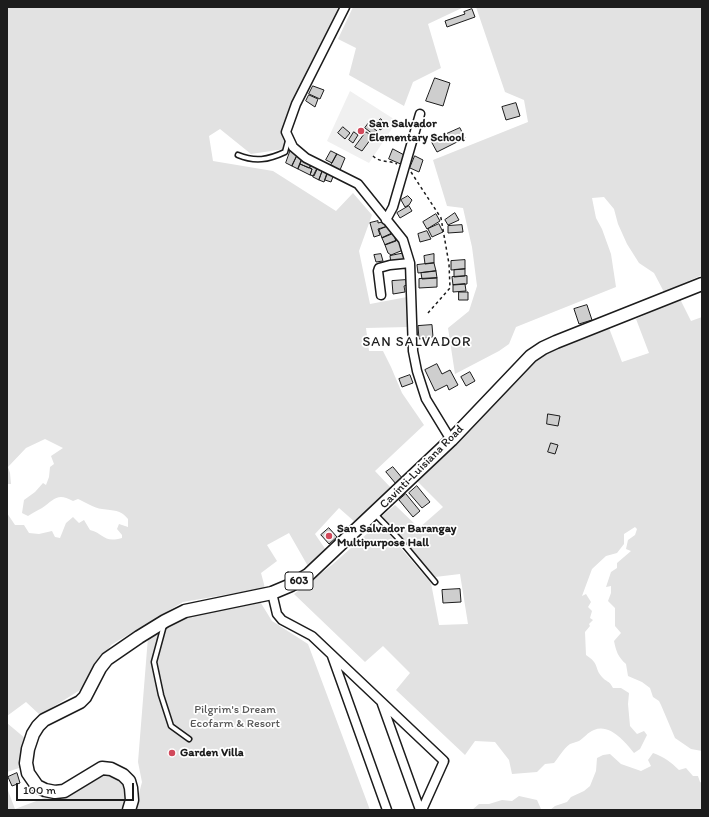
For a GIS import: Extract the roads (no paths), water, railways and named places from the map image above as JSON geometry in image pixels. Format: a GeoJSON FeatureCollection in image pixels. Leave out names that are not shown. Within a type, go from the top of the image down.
{"type":"FeatureCollection","features":[{"type":"Feature","properties":{"kind":"main road","name":"Cavinti-Luisiana Road"},"geometry":{"type":"LineString","coordinates":[[129,810],[132,800],[131,788],[123,775],[112,768],[102,768],[64,791],[55,792],[45,790],[37,786],[28,773],[26,763],[28,749],[33,734],[38,726],[44,720],[80,702],[85,697],[100,668],[107,659],[165,621],[185,611],[272,593],[291,585],[308,575],[451,440],[531,356],[543,348],[702,284]]}},
{"type":"Feature","properties":{"kind":"street"},"geometry":{"type":"LineString","coordinates":[[345,7],[296,104],[286,132],[293,147],[306,158],[358,184],[371,198],[386,220],[403,240],[410,263],[413,351],[426,398],[451,440]]}},
{"type":"Feature","properties":{"kind":"street"},"geometry":{"type":"LineString","coordinates":[[386,220],[393,207],[420,114]]}},
{"type":"Feature","properties":{"kind":"street"},"geometry":{"type":"LineString","coordinates":[[381,294],[379,268],[390,265],[410,263]]}},
{"type":"Feature","properties":{"kind":"street"},"geometry":{"type":"LineString","coordinates":[[272,593],[279,617],[282,620],[312,636],[444,761],[421,810]]}},
{"type":"Feature","properties":{"kind":"street"},"geometry":{"type":"LineString","coordinates":[[331,654],[387,810]]}},
{"type":"Feature","properties":{"kind":"street"},"geometry":{"type":"LineString","coordinates":[[381,702],[421,810]]}},
{"type":"Feature","properties":{"kind":"lane"},"geometry":{"type":"LineString","coordinates":[[238,155],[248,159],[260,160],[282,153],[286,150],[289,139]]}},
{"type":"Feature","properties":{"kind":"lane"},"geometry":{"type":"LineString","coordinates":[[375,513],[436,582]]}},
{"type":"Feature","properties":{"kind":"lane"},"geometry":{"type":"LineString","coordinates":[[165,621],[154,662],[159,688],[171,726],[189,739]]}},
{"type":"Feature","properties":{"kind":"place","name":"San Salvador Elementary School"},"geometry":{"type":"Point","coordinates":[361,131]}},
{"type":"Feature","properties":{"kind":"place","name":"San Salvador Barangay Multipurpose Hall"},"geometry":{"type":"Point","coordinates":[329,536]}},
{"type":"Feature","properties":{"kind":"place","name":"Garden Villa"},"geometry":{"type":"Point","coordinates":[172,753]}},
{"type":"Feature","properties":{"kind":"district","name":"SAN SALVADOR"},"geometry":{"type":"Point","coordinates":[417,342]}},
{"type":"Feature","properties":{"kind":"park label","name":"Pilgrim's Dream Ecofarm & Resort"},"geometry":{"type":"Point","coordinates":[235,717]}}]}
